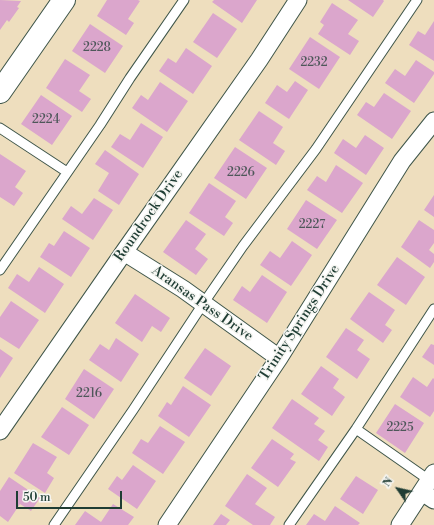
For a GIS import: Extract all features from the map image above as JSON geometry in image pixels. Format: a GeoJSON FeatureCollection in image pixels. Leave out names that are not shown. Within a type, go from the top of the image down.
{"type":"FeatureCollection","features":[{"type":"Feature","properties":{"kind":"street"},"geometry":{"type":"LineString","coordinates":[[0,92],[64,0]]}},
{"type":"Feature","properties":{"kind":"street","name":"Roundrock Drive"},"geometry":{"type":"LineString","coordinates":[[0,431],[259,60],[298,0]]}},
{"type":"Feature","properties":{"kind":"street","name":"Trinity Springs Drive"},"geometry":{"type":"LineString","coordinates":[[167,525],[279,358],[402,161],[434,121]]}},
{"type":"Feature","properties":{"kind":"street","name":"Aransas Pass Drive"},"geometry":{"type":"LineString","coordinates":[[124,252],[183,289],[279,358]]}},
{"type":"Feature","properties":{"kind":"street"},"geometry":{"type":"LineString","coordinates":[[400,525],[430,486]]}},
{"type":"Feature","properties":{"kind":"lane"},"geometry":{"type":"LineString","coordinates":[[0,270],[40,214],[184,0]]}},
{"type":"Feature","properties":{"kind":"lane"},"geometry":{"type":"LineString","coordinates":[[54,525],[243,246],[316,149],[417,0]]}},
{"type":"Feature","properties":{"kind":"lane"},"geometry":{"type":"LineString","coordinates":[[0,128],[67,172]]}},
{"type":"Feature","properties":{"kind":"lane"},"geometry":{"type":"LineString","coordinates":[[289,525],[356,429],[434,310]]}},
{"type":"Feature","properties":{"kind":"lane"},"geometry":{"type":"LineString","coordinates":[[356,429],[430,486]]}},
{"type":"Feature","properties":{"kind":"building"},"geometry":{"type":"Polygon","coordinates":[[[0,0],[21,1],[17,7],[19,8],[9,22],[7,20],[0,30],[0,0]]]}},
{"type":"Feature","properties":{"kind":"building"},"geometry":{"type":"Polygon","coordinates":[[[107,0],[140,1],[128,19],[134,23],[126,35],[97,16],[107,0]]]}},
{"type":"Feature","properties":{"kind":"building"},"geometry":{"type":"Polygon","coordinates":[[[214,0],[257,0],[242,23],[212,2],[214,0]]]}},
{"type":"Feature","properties":{"kind":"building"},"geometry":{"type":"Polygon","coordinates":[[[348,0],[383,0],[384,1],[373,17],[348,0]]]}},
{"type":"Feature","properties":{"kind":"building"},"geometry":{"type":"Polygon","coordinates":[[[332,3],[358,20],[348,34],[359,41],[350,55],[318,34],[324,25],[320,22],[332,3]]]}},
{"type":"Feature","properties":{"kind":"building"},"geometry":{"type":"Polygon","coordinates":[[[213,13],[237,29],[217,58],[193,42],[213,13]]]}},
{"type":"Feature","properties":{"kind":"building"},"geometry":{"type":"Polygon","coordinates":[[[434,21],[434,61],[409,45],[418,31],[425,35],[434,21]]]}},
{"type":"Feature","properties":{"kind":"building"},"geometry":{"type":"Polygon","coordinates":[[[90,24],[123,46],[105,73],[72,51],[90,24]]]}},
{"type":"Feature","properties":{"kind":"building"},"geometry":{"type":"Polygon","coordinates":[[[310,37],[340,57],[319,89],[289,69],[310,37]]]}},
{"type":"Feature","properties":{"kind":"building"},"geometry":{"type":"Polygon","coordinates":[[[186,48],[212,66],[193,94],[159,71],[168,58],[176,63],[186,48]]]}},
{"type":"Feature","properties":{"kind":"building"},"geometry":{"type":"Polygon","coordinates":[[[65,59],[90,75],[79,91],[91,99],[82,112],[46,88],[65,59]]]}},
{"type":"Feature","properties":{"kind":"building"},"geometry":{"type":"Polygon","coordinates":[[[416,60],[434,72],[434,74],[414,103],[385,83],[395,69],[405,76],[416,60]]]}},
{"type":"Feature","properties":{"kind":"building"},"geometry":{"type":"Polygon","coordinates":[[[295,81],[308,90],[289,119],[265,103],[277,85],[287,92],[295,81]]]}},
{"type":"Feature","properties":{"kind":"building"},"geometry":{"type":"Polygon","coordinates":[[[160,82],[188,101],[167,132],[132,108],[141,95],[148,100],[160,82]]]}},
{"type":"Feature","properties":{"kind":"building"},"geometry":{"type":"Polygon","coordinates":[[[384,93],[411,111],[392,139],[357,115],[366,102],[374,107],[384,93]]]}},
{"type":"Feature","properties":{"kind":"building"},"geometry":{"type":"Polygon","coordinates":[[[41,95],[72,116],[52,145],[21,124],[41,95]]]}},
{"type":"Feature","properties":{"kind":"building"},"geometry":{"type":"Polygon","coordinates":[[[259,111],[283,127],[273,143],[285,151],[276,165],[239,140],[259,111]]]}},
{"type":"Feature","properties":{"kind":"building"},"geometry":{"type":"Polygon","coordinates":[[[141,123],[163,137],[143,168],[111,147],[120,134],[130,140],[141,123]]]}},
{"type":"Feature","properties":{"kind":"building"},"geometry":{"type":"Polygon","coordinates":[[[365,135],[384,148],[366,175],[334,153],[343,139],[356,148],[365,135]]]}},
{"type":"Feature","properties":{"kind":"building"},"geometry":{"type":"Polygon","coordinates":[[[235,147],[267,168],[246,199],[214,178],[235,147]]]}},
{"type":"Feature","properties":{"kind":"building"},"geometry":{"type":"Polygon","coordinates":[[[105,150],[139,174],[119,205],[98,191],[109,173],[95,164],[105,150]]]}},
{"type":"Feature","properties":{"kind":"building"},"geometry":{"type":"Polygon","coordinates":[[[0,154],[26,171],[15,187],[23,193],[14,206],[0,197],[0,154]]]}},
{"type":"Feature","properties":{"kind":"building"},"geometry":{"type":"Polygon","coordinates":[[[336,165],[363,183],[342,213],[307,190],[317,176],[326,182],[336,165]]]}},
{"type":"Feature","properties":{"kind":"building"},"geometry":{"type":"Polygon","coordinates":[[[209,183],[236,201],[225,217],[233,223],[224,236],[189,213],[209,183]]]}},
{"type":"Feature","properties":{"kind":"building"},"geometry":{"type":"Polygon","coordinates":[[[434,195],[434,217],[424,210],[434,195]]]}},
{"type":"Feature","properties":{"kind":"building"},"geometry":{"type":"Polygon","coordinates":[[[94,198],[113,210],[93,240],[62,219],[71,206],[82,214],[94,198]]]}},
{"type":"Feature","properties":{"kind":"building"},"geometry":{"type":"Polygon","coordinates":[[[306,200],[337,220],[317,249],[287,229],[306,200]]]}},
{"type":"Feature","properties":{"kind":"building"},"geometry":{"type":"Polygon","coordinates":[[[186,220],[206,234],[195,249],[208,259],[196,275],[163,252],[186,220]]]}},
{"type":"Feature","properties":{"kind":"building"},"geometry":{"type":"Polygon","coordinates":[[[419,220],[434,230],[434,243],[429,250],[434,254],[434,262],[430,268],[401,247],[419,220]]]}},
{"type":"Feature","properties":{"kind":"building"},"geometry":{"type":"Polygon","coordinates":[[[64,231],[90,248],[71,277],[40,257],[49,243],[54,246],[64,231]]]}},
{"type":"Feature","properties":{"kind":"building"},"geometry":{"type":"Polygon","coordinates":[[[292,241],[312,255],[291,286],[260,265],[270,251],[280,258],[292,241]]]}},
{"type":"Feature","properties":{"kind":"building"},"geometry":{"type":"Polygon","coordinates":[[[397,257],[425,277],[406,305],[377,285],[397,257]]]}},
{"type":"Feature","properties":{"kind":"building"},"geometry":{"type":"Polygon","coordinates":[[[39,267],[64,284],[45,313],[8,288],[17,274],[29,282],[39,267]]]}},
{"type":"Feature","properties":{"kind":"building"},"geometry":{"type":"Polygon","coordinates":[[[262,275],[287,292],[267,323],[233,300],[242,286],[250,292],[262,275]]]}},
{"type":"Feature","properties":{"kind":"building"},"geometry":{"type":"Polygon","coordinates":[[[369,292],[395,310],[385,325],[392,330],[383,343],[350,319],[369,292]]]}},
{"type":"Feature","properties":{"kind":"building"},"geometry":{"type":"Polygon","coordinates":[[[135,294],[170,318],[161,332],[152,326],[142,342],[115,323],[135,294]]]}},
{"type":"Feature","properties":{"kind":"building"},"geometry":{"type":"Polygon","coordinates":[[[11,301],[39,320],[19,349],[0,337],[0,317],[11,301]]]}},
{"type":"Feature","properties":{"kind":"building"},"geometry":{"type":"Polygon","coordinates":[[[346,328],[364,340],[357,350],[370,359],[357,379],[326,357],[346,328]]]}},
{"type":"Feature","properties":{"kind":"building"},"geometry":{"type":"Polygon","coordinates":[[[116,338],[139,354],[121,382],[89,360],[100,344],[109,350],[116,338]]]}},
{"type":"Feature","properties":{"kind":"building"},"geometry":{"type":"Polygon","coordinates":[[[431,344],[434,345],[434,365],[422,357],[431,344]]]}},
{"type":"Feature","properties":{"kind":"building"},"geometry":{"type":"Polygon","coordinates":[[[205,348],[231,366],[211,396],[184,378],[205,348]]]}},
{"type":"Feature","properties":{"kind":"building"},"geometry":{"type":"Polygon","coordinates":[[[0,349],[13,358],[0,378],[0,349]]]}},
{"type":"Feature","properties":{"kind":"building"},"geometry":{"type":"Polygon","coordinates":[[[321,366],[339,379],[333,388],[345,397],[332,416],[301,394],[321,366]]]}},
{"type":"Feature","properties":{"kind":"building"},"geometry":{"type":"Polygon","coordinates":[[[84,369],[114,389],[94,419],[65,399],[84,369]]]}},
{"type":"Feature","properties":{"kind":"building"},"geometry":{"type":"Polygon","coordinates":[[[413,377],[427,387],[433,378],[434,379],[434,411],[430,417],[400,397],[413,377]]]}},
{"type":"Feature","properties":{"kind":"building"},"geometry":{"type":"Polygon","coordinates":[[[183,386],[211,405],[189,437],[158,416],[167,402],[171,405],[183,386]]]}},
{"type":"Feature","properties":{"kind":"building"},"geometry":{"type":"Polygon","coordinates":[[[292,399],[319,418],[314,424],[325,431],[318,440],[328,447],[319,461],[272,428],[292,399]]]}},
{"type":"Feature","properties":{"kind":"building"},"geometry":{"type":"Polygon","coordinates":[[[395,404],[424,423],[405,453],[376,433],[395,404]]]}},
{"type":"Feature","properties":{"kind":"building"},"geometry":{"type":"Polygon","coordinates":[[[62,407],[89,425],[69,455],[41,437],[62,407]]]}},
{"type":"Feature","properties":{"kind":"building"},"geometry":{"type":"Polygon","coordinates":[[[160,426],[185,442],[163,474],[132,453],[141,439],[148,443],[160,426]]]}},
{"type":"Feature","properties":{"kind":"building"},"geometry":{"type":"Polygon","coordinates":[[[272,439],[294,454],[290,459],[296,462],[278,487],[251,468],[272,439]]]}},
{"type":"Feature","properties":{"kind":"building"},"geometry":{"type":"Polygon","coordinates":[[[33,443],[57,457],[47,473],[54,478],[45,493],[14,473],[33,443]]]}},
{"type":"Feature","properties":{"kind":"building"},"geometry":{"type":"Polygon","coordinates":[[[133,465],[156,481],[137,509],[108,489],[117,476],[122,480],[133,465]]]}},
{"type":"Feature","properties":{"kind":"building"},"geometry":{"type":"Polygon","coordinates":[[[247,474],[267,488],[255,504],[275,517],[270,525],[253,525],[225,506],[247,474]]]}},
{"type":"Feature","properties":{"kind":"building"},"geometry":{"type":"Polygon","coordinates":[[[356,476],[378,490],[363,514],[340,499],[356,476]]]}},
{"type":"Feature","properties":{"kind":"building"},"geometry":{"type":"Polygon","coordinates":[[[9,477],[40,498],[31,511],[20,504],[8,522],[0,516],[0,491],[9,477]]]}},
{"type":"Feature","properties":{"kind":"building"},"geometry":{"type":"Polygon","coordinates":[[[113,504],[134,517],[128,525],[75,525],[85,511],[101,522],[113,504]]]}},
{"type":"Feature","properties":{"kind":"building"},"geometry":{"type":"Polygon","coordinates":[[[335,506],[360,523],[358,525],[306,525],[314,514],[325,521],[335,506]]]}},
{"type":"Feature","properties":{"kind":"building"},"geometry":{"type":"Polygon","coordinates":[[[221,514],[230,520],[226,525],[213,525],[221,514]]]}}]}
